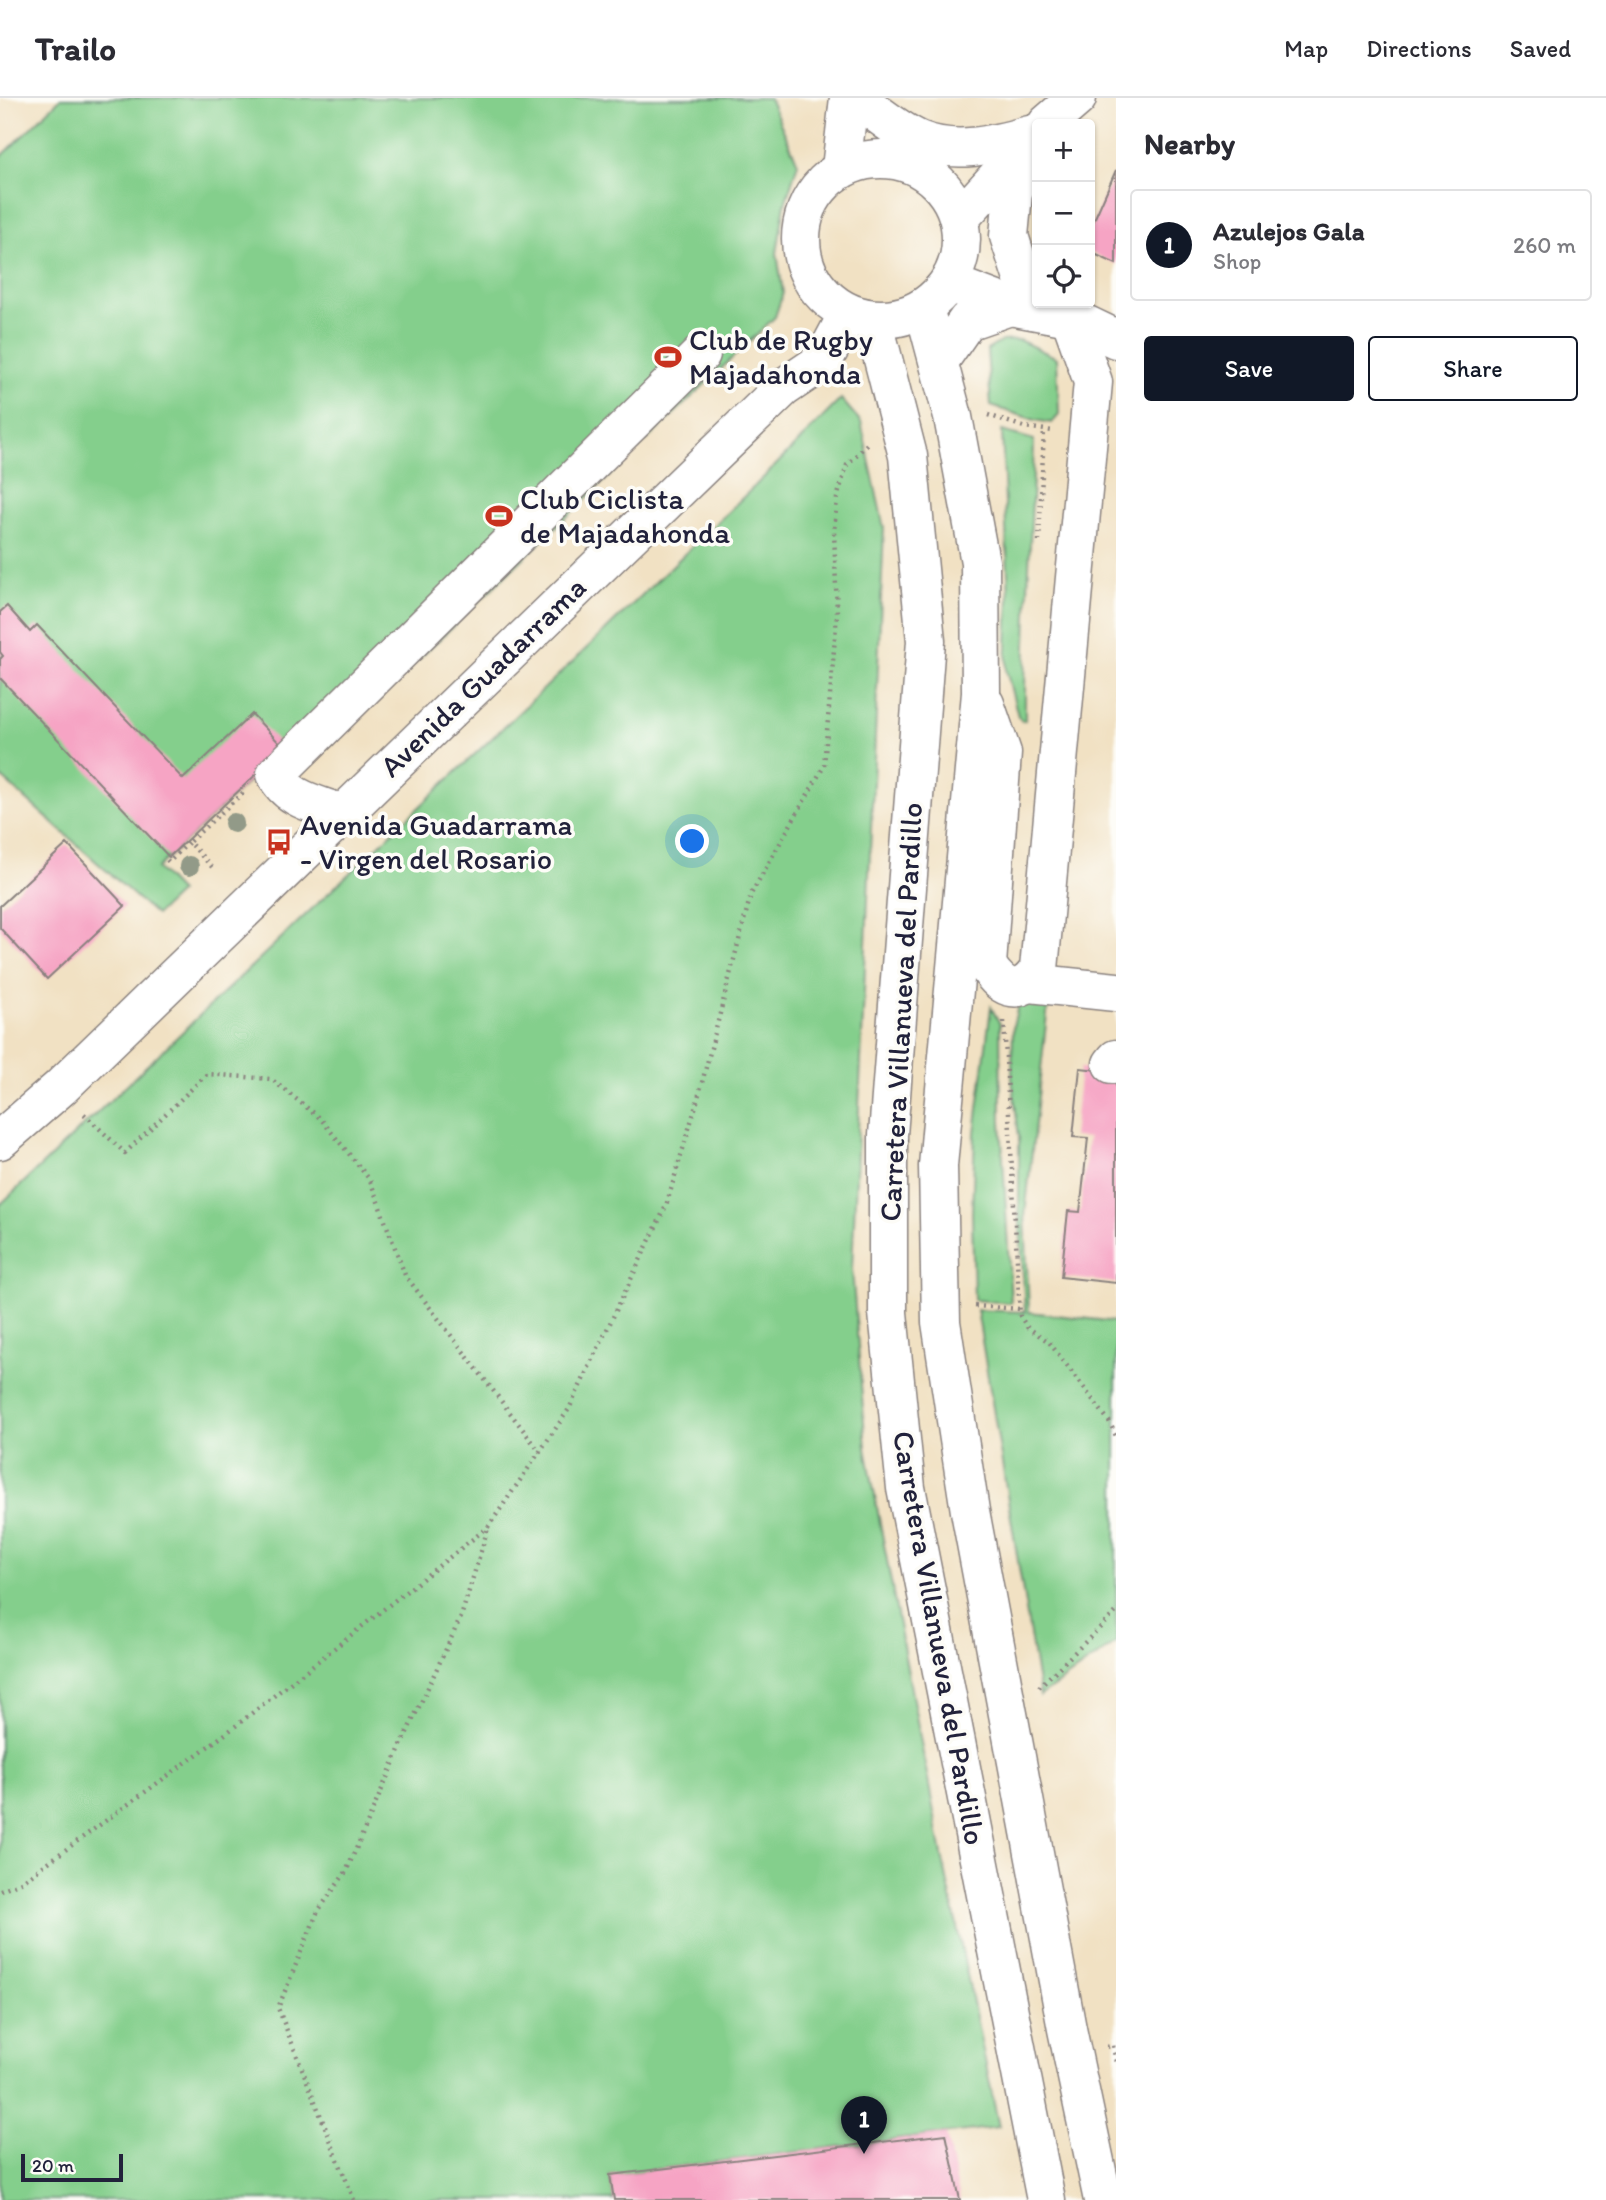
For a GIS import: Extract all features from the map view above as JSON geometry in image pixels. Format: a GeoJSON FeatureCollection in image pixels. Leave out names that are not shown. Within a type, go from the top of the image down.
{"type":"FeatureCollection","features":[{"type":"Feature","properties":{"kind":"street"},"geometry":{"type":"LineString","coordinates":[[852,98],[921,141],[969,148],[990,146],[1032,134]]}},
{"type":"Feature","properties":{"kind":"street"},"geometry":{"type":"LineString","coordinates":[[852,98],[884,159]]}},
{"type":"Feature","properties":{"kind":"street"},"geometry":{"type":"LineString","coordinates":[[841,169],[852,98]]}},
{"type":"Feature","properties":{"kind":"street"},"geometry":{"type":"LineString","coordinates":[[1053,119],[1077,98]]}},
{"type":"Feature","properties":{"kind":"street"},"geometry":{"type":"LineString","coordinates":[[1032,140],[947,250],[900,318],[848,309],[806,270],[800,242],[804,213],[818,188],[841,169],[862,161],[884,159],[906,162],[925,172],[947,250],[940,360],[980,562],[981,692],[1002,753],[987,965],[995,978],[1004,985],[1019,988],[1030,983],[1116,992]]}},
{"type":"Feature","properties":{"kind":"street"},"geometry":{"type":"LineString","coordinates":[[1032,144],[1014,183],[1009,236],[1032,285]]}},
{"type":"Feature","properties":{"kind":"street"},"geometry":{"type":"LineString","coordinates":[[947,250],[1032,296]]}},
{"type":"Feature","properties":{"kind":"street"},"geometry":{"type":"LineString","coordinates":[[940,360],[967,321],[1032,302]]}},
{"type":"Feature","properties":{"kind":"street"},"geometry":{"type":"LineString","coordinates":[[1030,983],[1039,969],[1104,389],[1045,308]]}},
{"type":"Feature","properties":{"kind":"street"},"geometry":{"type":"LineString","coordinates":[[1055,308],[1116,339]]}},
{"type":"Feature","properties":{"kind":"street","name":"Avenida Guadarrama"},"geometry":{"type":"LineString","coordinates":[[0,1140],[60,1088],[783,388],[823,361],[848,309]]}},
{"type":"Feature","properties":{"kind":"street","name":"Avenida Guadarrama"},"geometry":{"type":"LineString","coordinates":[[783,388],[812,334],[848,309]]}},
{"type":"Feature","properties":{"kind":"street","name":"Carretera Villanueva del Pardillo"},"geometry":{"type":"LineString","coordinates":[[848,309],[887,375],[908,456],[926,641],[888,1135],[888,1314],[906,1488],[1046,2200]]}},
{"type":"Feature","properties":{"kind":"street"},"geometry":{"type":"LineString","coordinates":[[342,814],[289,793],[276,774],[701,354]]}},
{"type":"Feature","properties":{"kind":"street"},"geometry":{"type":"LineString","coordinates":[[823,361],[853,363],[887,375]]}},
{"type":"Feature","properties":{"kind":"street","name":"Carretera Villanueva del Pardillo"},"geometry":{"type":"LineString","coordinates":[[981,692],[938,1166],[941,1322],[972,1524],[1065,2015],[1103,2200]]}},
{"type":"Feature","properties":{"kind":"street"},"geometry":{"type":"LineString","coordinates":[[0,1112],[42,1102]]}},
{"type":"Feature","properties":{"kind":"path"},"geometry":{"type":"LineString","coordinates":[[980,412],[1024,427],[1053,431],[1061,429]]}},
{"type":"Feature","properties":{"kind":"path"},"geometry":{"type":"LineString","coordinates":[[0,1890],[21,1882],[228,1732],[488,1527],[569,1409],[666,1206],[697,1102],[751,894],[824,766],[836,614],[834,531],[837,498],[847,465],[875,436]]}},
{"type":"Feature","properties":{"kind":"path"},"geometry":{"type":"LineString","coordinates":[[167,860],[169,862],[188,841],[255,781]]}},
{"type":"Feature","properties":{"kind":"path"},"geometry":{"type":"LineString","coordinates":[[188,841],[212,867]]}},
{"type":"Feature","properties":{"kind":"path"},"geometry":{"type":"LineString","coordinates":[[1003,1010],[1020,1316],[1027,1327],[1049,1342],[1109,1421],[1116,1436]]}},
{"type":"Feature","properties":{"kind":"path"},"geometry":{"type":"LineString","coordinates":[[84,1114],[124,1153],[207,1074],[271,1079],[320,1118],[370,1181],[405,1275],[540,1452]]}},
{"type":"Feature","properties":{"kind":"path"},"geometry":{"type":"LineString","coordinates":[[970,1306],[1020,1309]]}},
{"type":"Feature","properties":{"kind":"path"},"geometry":{"type":"LineString","coordinates":[[354,2200],[278,2008],[318,1911],[346,1872],[461,1617],[488,1527]]}},
{"type":"Feature","properties":{"kind":"path"},"geometry":{"type":"LineString","coordinates":[[1033,1694],[1116,1612]]}},
{"type":"Feature","properties":{"kind":"green space"},"geometry":{"type":"Polygon","coordinates":[[[61,98],[769,98],[798,163],[785,204],[777,253],[783,293],[775,317],[304,769],[284,748],[157,868],[180,892],[156,915],[0,776],[0,158],[61,98]]]}},
{"type":"Feature","properties":{"kind":"green space"},"geometry":{"type":"Polygon","coordinates":[[[1019,340],[1057,358],[1059,415],[1052,423],[991,406],[987,350],[1002,341],[1019,340]]]}},
{"type":"Feature","properties":{"kind":"green space"},"geometry":{"type":"Polygon","coordinates":[[[841,399],[861,422],[884,528],[852,1269],[866,1448],[942,1855],[999,2127],[610,2175],[614,2200],[0,2200],[0,1205],[609,627],[841,399]]]}},
{"type":"Feature","properties":{"kind":"green space"},"geometry":{"type":"Polygon","coordinates":[[[1002,431],[1034,440],[1025,720],[1022,721],[1018,716],[1006,670],[1009,599],[1002,431]]]}},
{"type":"Feature","properties":{"kind":"green space"},"geometry":{"type":"Polygon","coordinates":[[[1019,1002],[1048,1005],[1025,1215],[1029,1312],[1116,1322],[1116,1643],[1040,1696],[977,1310],[1025,1312],[1019,1206],[1019,1137],[1012,1078],[1013,1026],[1019,1002]]]}},
{"type":"Feature","properties":{"kind":"green space"},"geometry":{"type":"Polygon","coordinates":[[[991,1007],[1000,1024],[1001,1121],[1011,1303],[974,1300],[972,1213],[975,1132],[991,1007]]]}},
{"type":"Feature","properties":{"kind":"building"},"geometry":{"type":"Polygon","coordinates":[[[1116,170],[1116,264],[1095,254],[1095,218],[1116,170]]]}},
{"type":"Feature","properties":{"kind":"building"},"geometry":{"type":"Polygon","coordinates":[[[7,606],[30,632],[37,625],[183,779],[252,714],[284,748],[169,857],[0,678],[0,659],[3,656],[0,652],[0,612],[7,606]]]}},
{"type":"Feature","properties":{"kind":"building"},"geometry":{"type":"Polygon","coordinates":[[[67,844],[125,906],[47,979],[0,928],[0,906],[67,844]]]}},
{"type":"Feature","properties":{"kind":"building"},"geometry":{"type":"Polygon","coordinates":[[[1080,1068],[1116,1072],[1116,1283],[1061,1277],[1068,1211],[1080,1212],[1088,1138],[1073,1137],[1080,1068]]]}},
{"type":"Feature","properties":{"kind":"building"},"geometry":{"type":"Polygon","coordinates":[[[946,2134],[960,2200],[614,2200],[610,2175],[946,2134]]]}},
{"type":"Feature","properties":{"kind":"place","name":"Club de Rugby Majadahonda"},"geometry":{"type":"Point","coordinates":[668,357]}},
{"type":"Feature","properties":{"kind":"place","name":"Club Ciclista de Majadahonda"},"geometry":{"type":"Point","coordinates":[499,516]}},
{"type":"Feature","properties":{"kind":"place","name":"Avenida Guadarrama - Virgen del Rosario"},"geometry":{"type":"Point","coordinates":[279,842]}},
{"type":"Feature","properties":{"kind":"place","name":"Azulejos Gala"},"geometry":{"type":"Point","coordinates":[864,2154]}}]}
